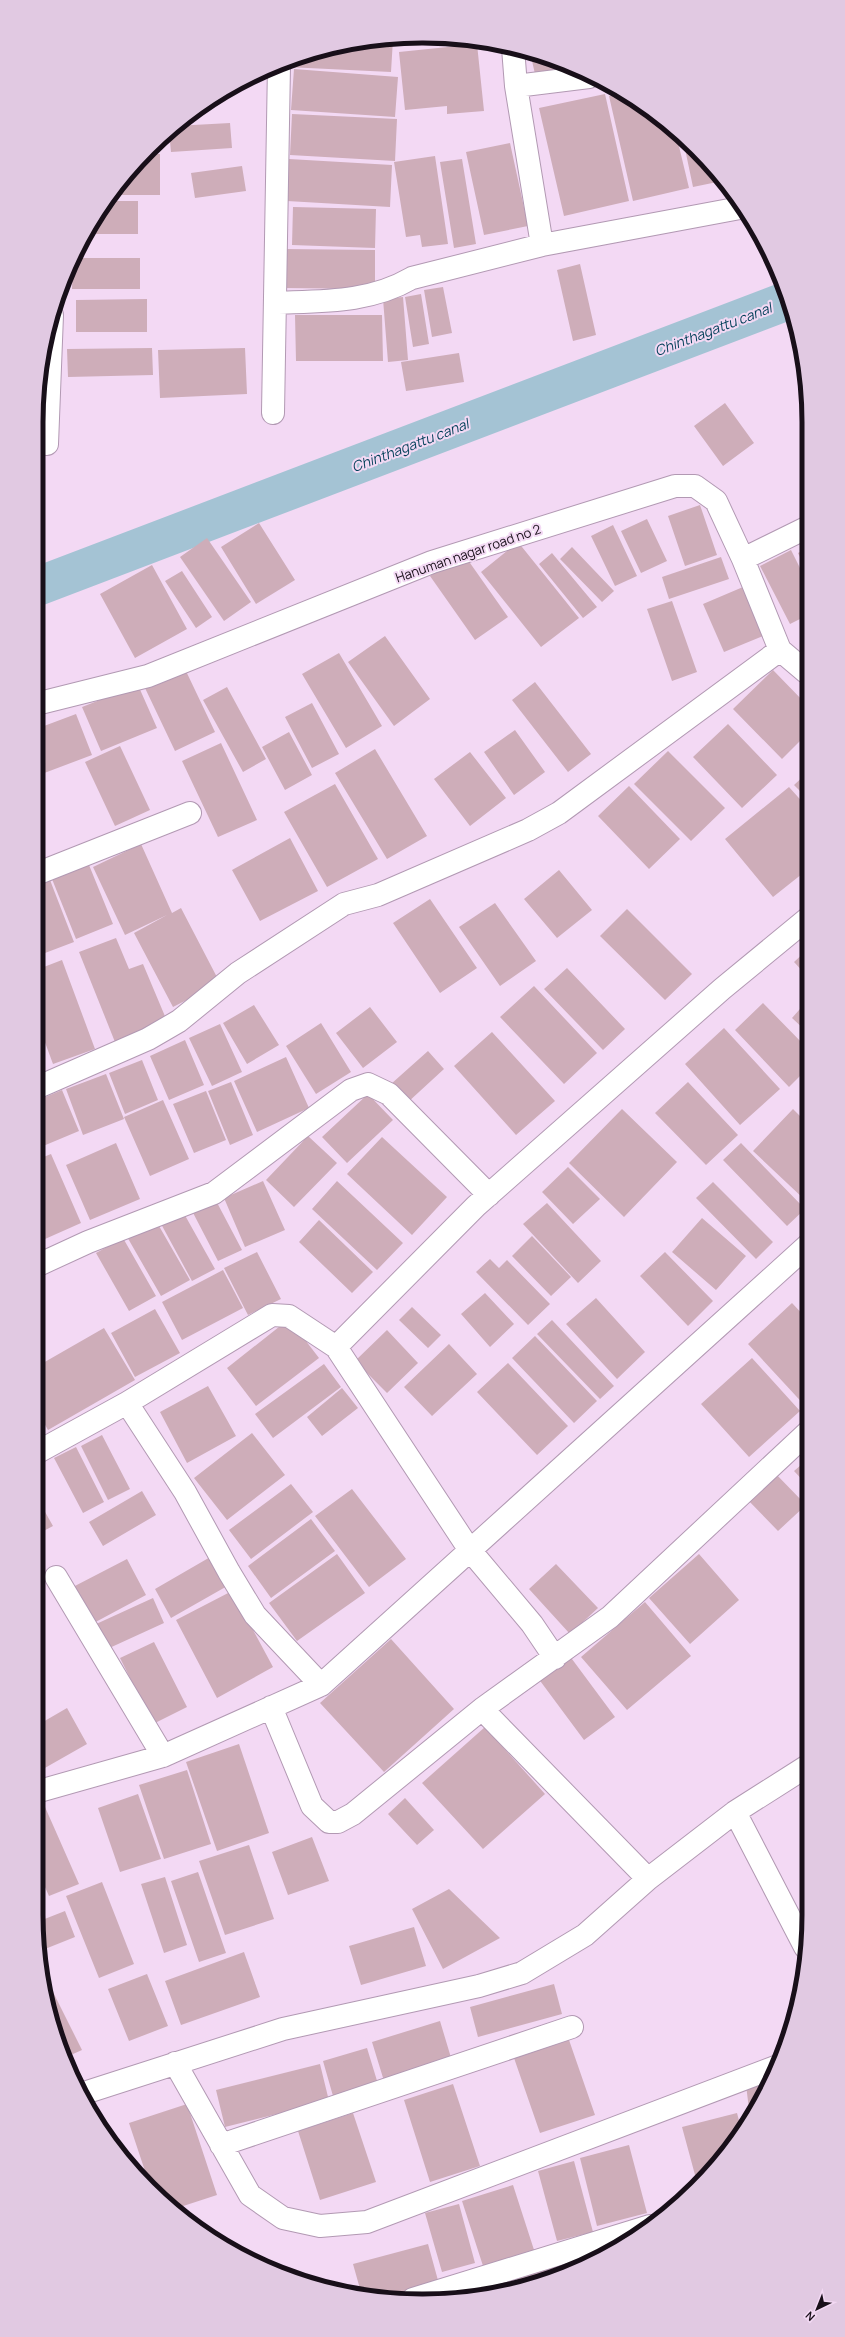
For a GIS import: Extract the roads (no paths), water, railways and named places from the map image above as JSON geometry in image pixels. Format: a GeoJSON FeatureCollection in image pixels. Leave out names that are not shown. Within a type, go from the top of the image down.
{"type":"FeatureCollection","features":[{"type":"Feature","properties":{"kind":"street"},"geometry":{"type":"LineString","coordinates":[[513,54],[516,86],[542,245]]}},
{"type":"Feature","properties":{"kind":"street"},"geometry":{"type":"LineString","coordinates":[[273,413],[279,71]]}},
{"type":"Feature","properties":{"kind":"street"},"geometry":{"type":"LineString","coordinates":[[516,86],[581,78]]}},
{"type":"Feature","properties":{"kind":"street"},"geometry":{"type":"LineString","coordinates":[[275,303],[354,300],[396,287],[412,278],[542,245],[736,209]]}},
{"type":"Feature","properties":{"kind":"street"},"geometry":{"type":"LineString","coordinates":[[47,444],[51,345]]}},
{"type":"Feature","properties":{"kind":"street","name":"Hanuman nagar road no 2"},"geometry":{"type":"LineString","coordinates":[[43,702],[148,676],[432,562],[675,486],[695,486],[716,501],[743,559],[780,650],[802,669]]}},
{"type":"Feature","properties":{"kind":"street"},"geometry":{"type":"LineString","coordinates":[[743,559],[802,530]]}},
{"type":"Feature","properties":{"kind":"street"},"geometry":{"type":"LineString","coordinates":[[43,1085],[148,1040],[179,1021],[238,973],[344,904],[378,895],[528,830],[559,813],[780,650]]}},
{"type":"Feature","properties":{"kind":"street"},"geometry":{"type":"LineString","coordinates":[[43,871],[190,813]]}},
{"type":"Feature","properties":{"kind":"street"},"geometry":{"type":"LineString","coordinates":[[336,1347],[489,1195],[722,989],[802,923]]}},
{"type":"Feature","properties":{"kind":"street"},"geometry":{"type":"LineString","coordinates":[[43,1263],[88,1242],[214,1193],[351,1090],[368,1084],[390,1094],[489,1195]]}},
{"type":"Feature","properties":{"kind":"street"},"geometry":{"type":"LineString","coordinates":[[43,1790],[164,1756],[321,1684],[802,1250]]}},
{"type":"Feature","properties":{"kind":"street"},"geometry":{"type":"LineString","coordinates":[[43,1449],[127,1403],[272,1314],[289,1316],[336,1347],[469,1549],[532,1624],[555,1658]]}},
{"type":"Feature","properties":{"kind":"street"},"geometry":{"type":"LineString","coordinates":[[127,1403],[185,1492],[229,1572],[256,1616],[321,1684]]}},
{"type":"Feature","properties":{"kind":"street"},"geometry":{"type":"LineString","coordinates":[[271,1707],[312,1806],[329,1822],[338,1822],[354,1814],[482,1709],[610,1617],[802,1438]]}},
{"type":"Feature","properties":{"kind":"street"},"geometry":{"type":"LineString","coordinates":[[56,1576],[164,1756]]}},
{"type":"Feature","properties":{"kind":"street"},"geometry":{"type":"LineString","coordinates":[[482,1709],[648,1879]]}},
{"type":"Feature","properties":{"kind":"street"},"geometry":{"type":"LineString","coordinates":[[87,2092],[283,2029],[479,1986],[522,1973],[585,1935],[648,1879],[735,1812],[802,1769]]}},
{"type":"Feature","properties":{"kind":"street"},"geometry":{"type":"LineString","coordinates":[[735,1812],[801,1939]]}},
{"type":"Feature","properties":{"kind":"street"},"geometry":{"type":"LineString","coordinates":[[221,2145],[572,2027]]}},
{"type":"Feature","properties":{"kind":"street"},"geometry":{"type":"LineString","coordinates":[[175,2064],[250,2195],[283,2218],[320,2226],[367,2222],[769,2070]]}},
{"type":"Feature","properties":{"kind":"street"},"geometry":{"type":"LineString","coordinates":[[430,2294],[629,2232]]}},
{"type":"Feature","properties":{"kind":"waterway","name":"Chinthagattu canal"},"geometry":{"type":"LineString","coordinates":[[43,584],[782,303]]}}]}
